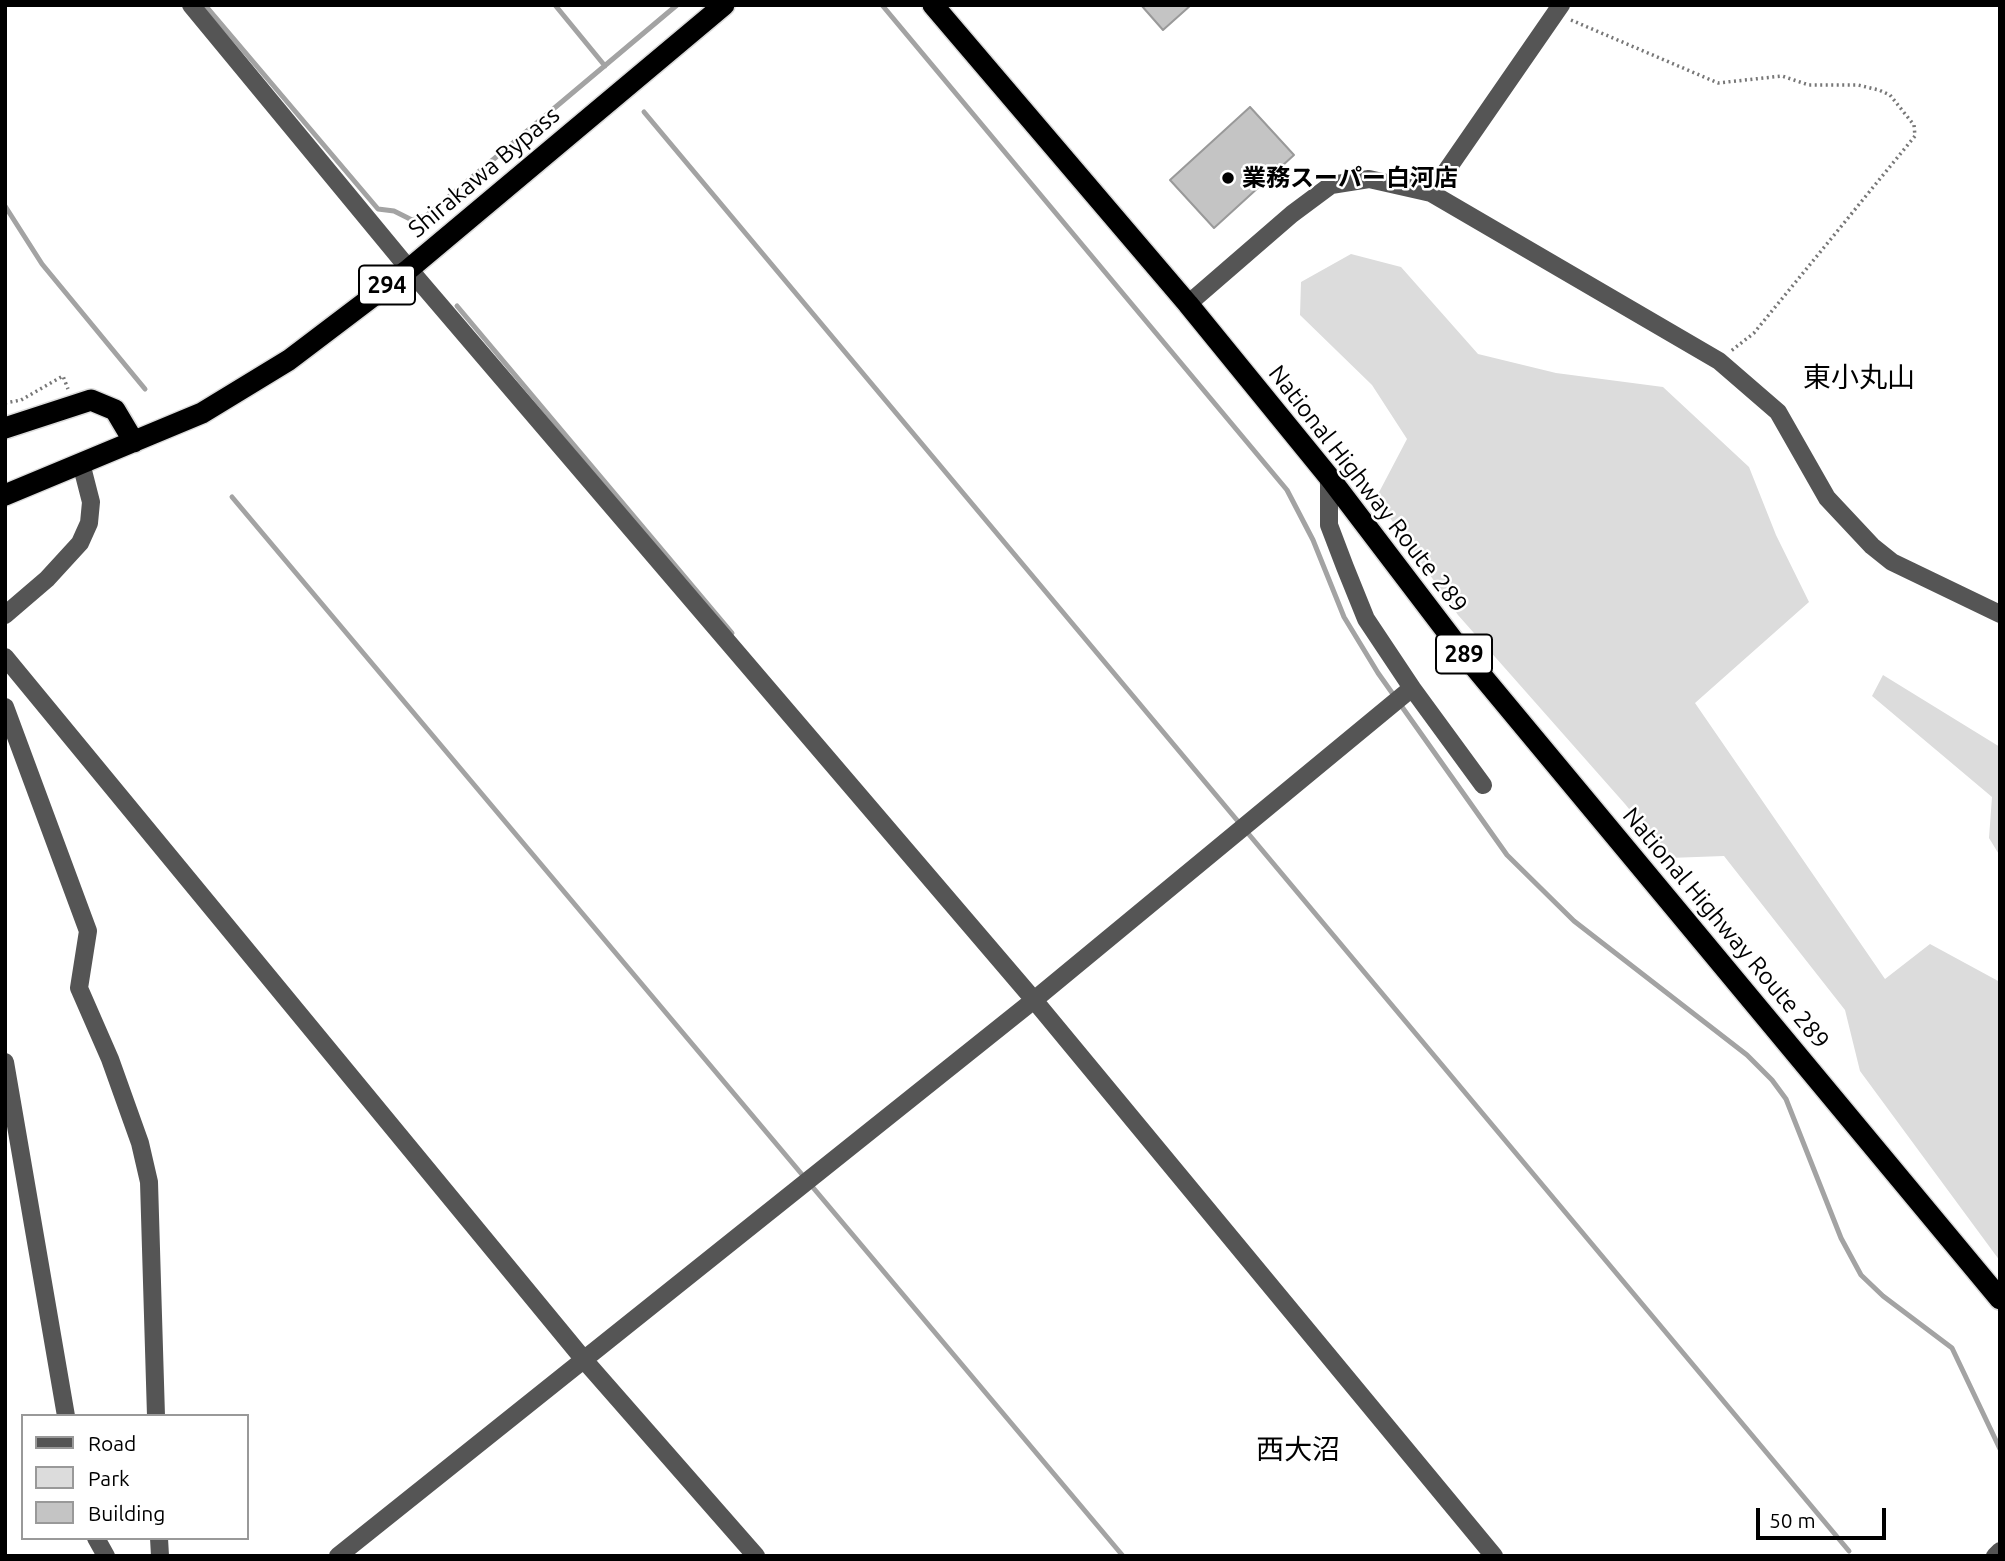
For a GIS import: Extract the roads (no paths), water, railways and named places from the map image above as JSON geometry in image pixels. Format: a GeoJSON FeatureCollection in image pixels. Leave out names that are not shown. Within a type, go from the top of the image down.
{"type":"FeatureCollection","features":[{"type":"Feature","properties":{"kind":"highway","name":"Shirakawa Bypass"},"geometry":{"type":"LineString","coordinates":[[5,495],[202,413],[289,360],[409,269],[724,5]]}},
{"type":"Feature","properties":{"kind":"highway","name":"National Highway Route 289"},"geometry":{"type":"LineString","coordinates":[[933,5],[1188,304],[1329,477],[1463,653],[2000,1299]]}},
{"type":"Feature","properties":{"kind":"highway"},"geometry":{"type":"LineString","coordinates":[[5,428],[91,400],[115,410],[134,442]]}},
{"type":"Feature","properties":{"kind":"street"},"geometry":{"type":"LineString","coordinates":[[191,5],[409,269],[1034,1000],[1494,1556]]}},
{"type":"Feature","properties":{"kind":"street"},"geometry":{"type":"LineString","coordinates":[[1431,193],[1559,10]]}},
{"type":"Feature","properties":{"kind":"street"},"geometry":{"type":"LineString","coordinates":[[1188,304],[1292,214],[1331,185],[1369,179],[1431,193],[1718,361],[1778,412],[1827,498],[1872,547],[1892,562],[2000,614]]}},
{"type":"Feature","properties":{"kind":"street"},"geometry":{"type":"LineString","coordinates":[[5,615],[47,579],[80,543],[89,523],[91,502],[81,463]]}},
{"type":"Feature","properties":{"kind":"street"},"geometry":{"type":"LineString","coordinates":[[1329,477],[1329,525],[1366,618],[1412,688],[1483,785]]}},
{"type":"Feature","properties":{"kind":"street"},"geometry":{"type":"LineString","coordinates":[[5,657],[585,1361],[755,1556]]}},
{"type":"Feature","properties":{"kind":"street"},"geometry":{"type":"LineString","coordinates":[[338,1556],[1034,1000],[1412,688]]}},
{"type":"Feature","properties":{"kind":"street"},"geometry":{"type":"LineString","coordinates":[[5,707],[88,931],[79,988],[110,1059],[140,1143],[149,1182],[156,1414]]}},
{"type":"Feature","properties":{"kind":"street"},"geometry":{"type":"LineString","coordinates":[[5,1062],[8,1094],[66,1414]]}},
{"type":"Feature","properties":{"kind":"street"},"geometry":{"type":"LineString","coordinates":[[97,1540],[106,1556]]}},
{"type":"Feature","properties":{"kind":"street"},"geometry":{"type":"LineString","coordinates":[[1995,1556],[2000,1551]]}},
{"type":"Feature","properties":{"kind":"waterway"},"geometry":{"type":"LineString","coordinates":[[205,5],[378,209],[394,211],[412,220],[426,216],[677,5]]}},
{"type":"Feature","properties":{"kind":"waterway"},"geometry":{"type":"LineString","coordinates":[[555,5],[605,66]]}},
{"type":"Feature","properties":{"kind":"waterway"},"geometry":{"type":"LineString","coordinates":[[882,5],[1287,490],[1313,540],[1344,617],[1378,673],[1507,855],[1574,921],[1747,1055],[1772,1080],[1786,1099],[1841,1238],[1861,1275],[1883,1296],[1952,1348],[2000,1449]]}},
{"type":"Feature","properties":{"kind":"waterway"},"geometry":{"type":"LineString","coordinates":[[644,112],[1849,1551]]}},
{"type":"Feature","properties":{"kind":"waterway"},"geometry":{"type":"LineString","coordinates":[[5,206],[42,264],[145,389]]}},
{"type":"Feature","properties":{"kind":"waterway"},"geometry":{"type":"LineString","coordinates":[[457,306],[732,633]]}},
{"type":"Feature","properties":{"kind":"waterway"},"geometry":{"type":"LineString","coordinates":[[232,497],[1123,1556]]}},
{"type":"Feature","properties":{"kind":"place","name":"業務スーパー白河店"},"geometry":{"type":"Point","coordinates":[1228,178]}},
{"type":"Feature","properties":{"kind":"district","name":"東小丸山"},"geometry":{"type":"Point","coordinates":[1859,378]}},
{"type":"Feature","properties":{"kind":"district","name":"西大沼"},"geometry":{"type":"Point","coordinates":[1298,1450]}}]}
